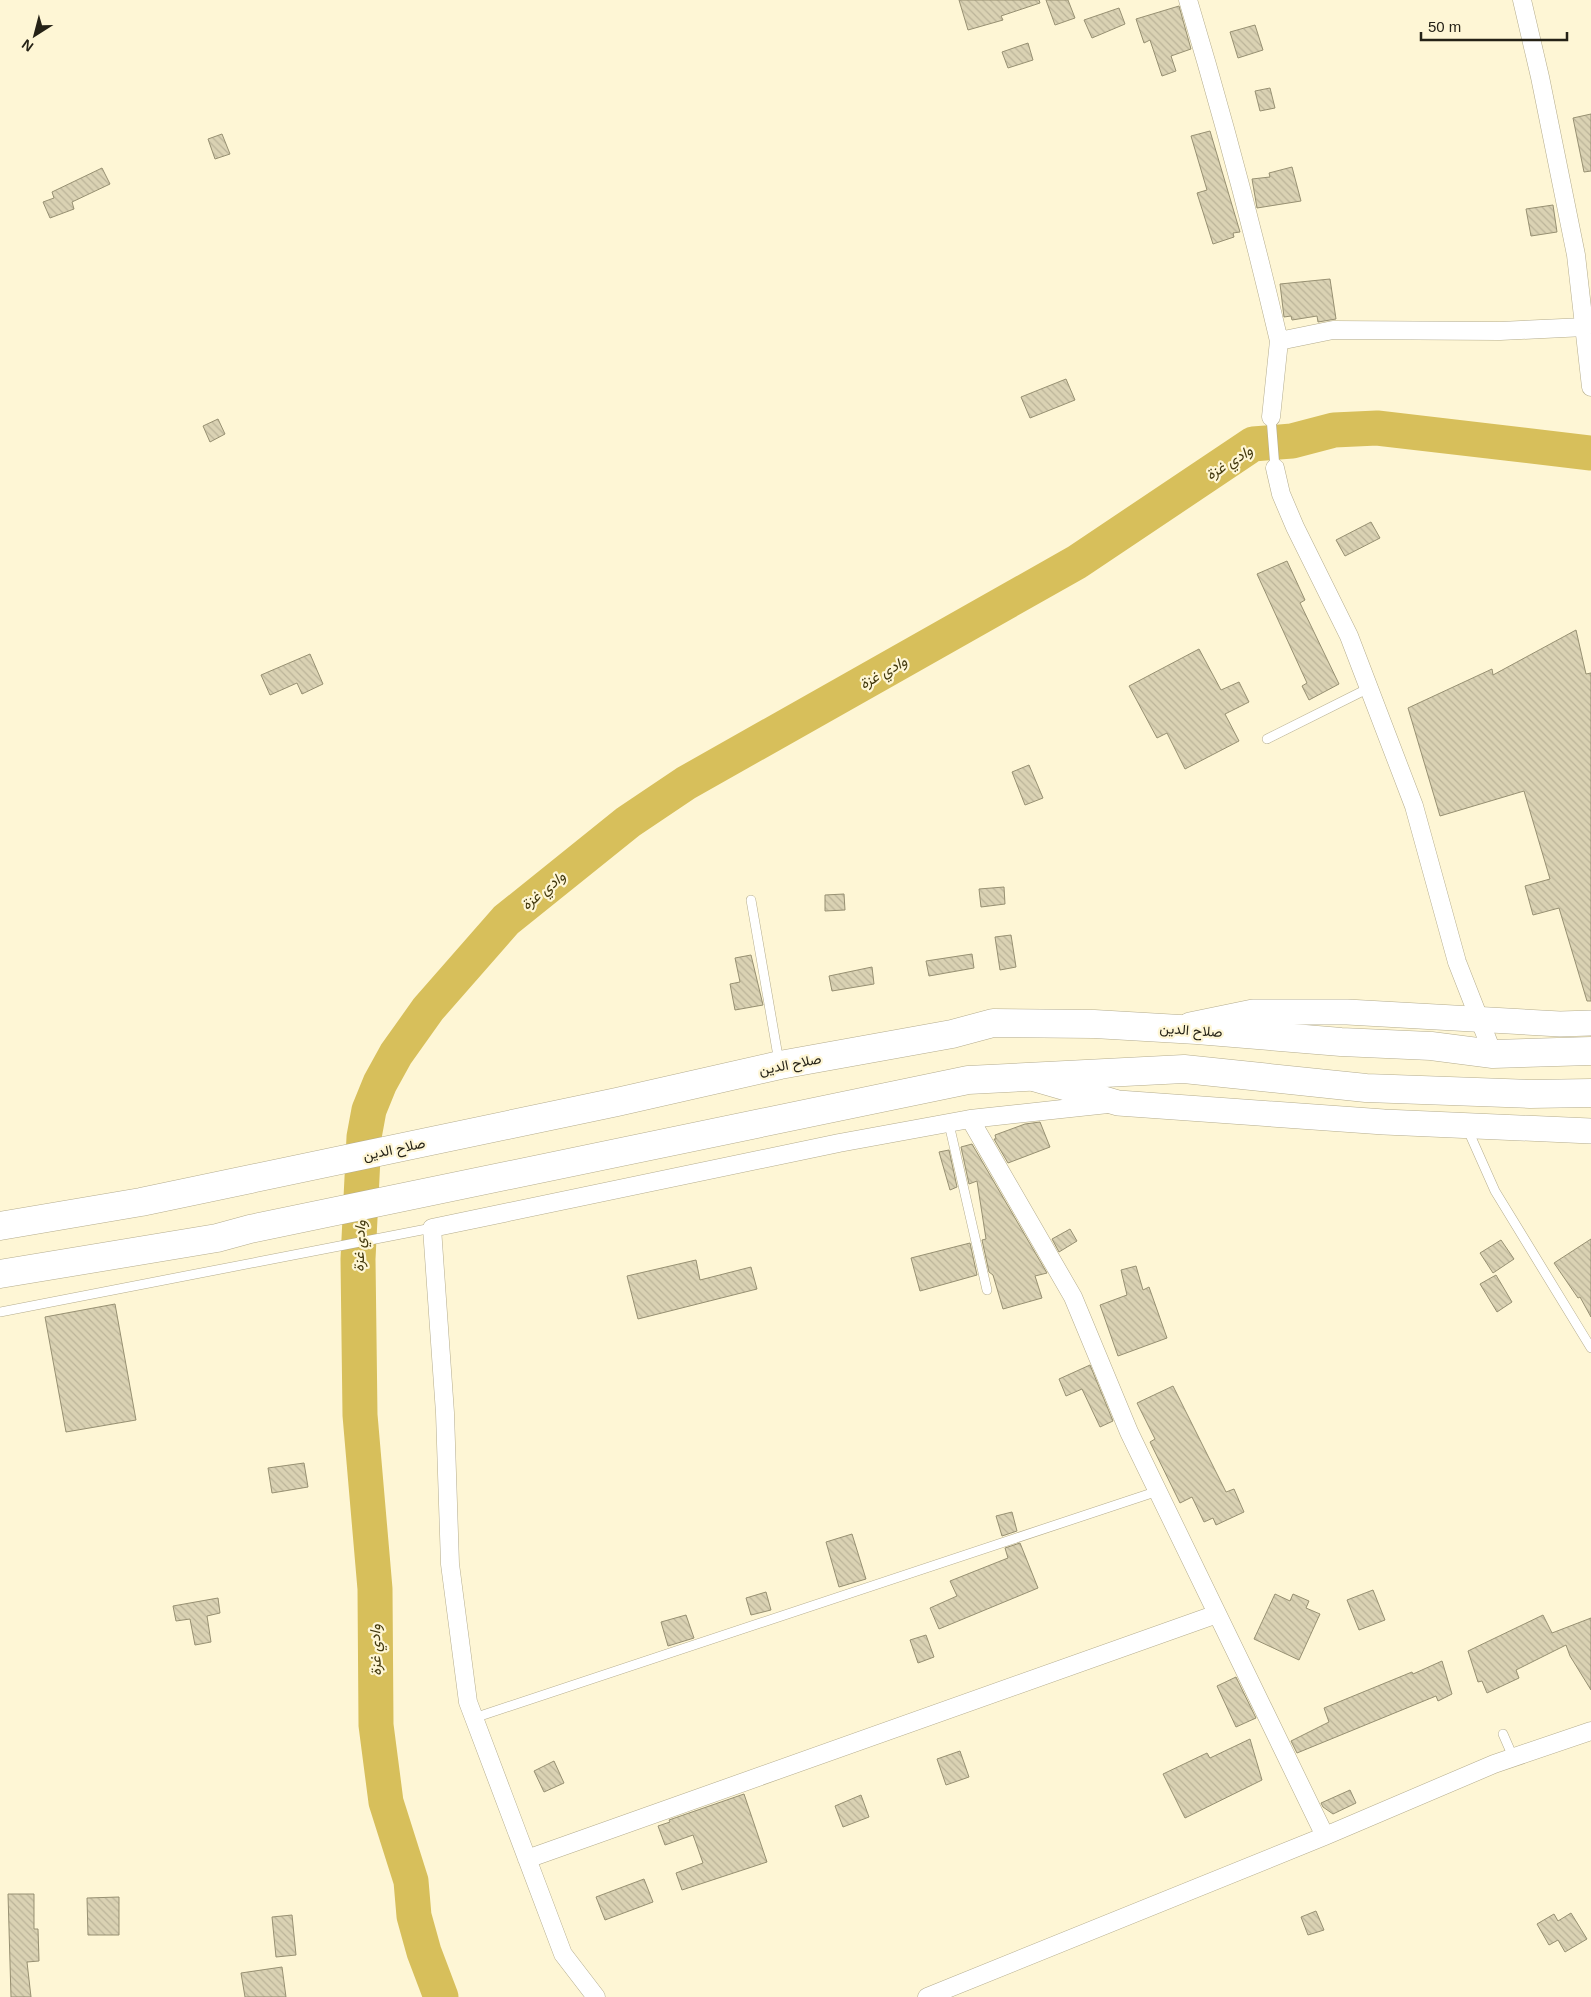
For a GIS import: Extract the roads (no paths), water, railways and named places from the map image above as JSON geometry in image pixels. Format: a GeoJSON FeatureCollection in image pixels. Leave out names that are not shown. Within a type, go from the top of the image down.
{"type":"FeatureCollection","features":[{"type":"Feature","properties":{"kind":"highway","name":"صلاح الدين"},"geometry":{"type":"LineString","coordinates":[[0,1226],[141,1202],[526,1121],[780,1065],[952,1034],[993,1023],[1094,1024],[1173,1028],[1341,1042],[1431,1046],[1492,1054],[1591,1052]]}},
{"type":"Feature","properties":{"kind":"highway"},"geometry":{"type":"LineString","coordinates":[[0,1274],[217,1238],[527,1170],[968,1080],[1184,1069],[1366,1088],[1530,1094],[1591,1093]]}},
{"type":"Feature","properties":{"kind":"main road"},"geometry":{"type":"LineString","coordinates":[[1173,1028],[1253,1012],[1347,1012],[1479,1020],[1591,1023]]}},
{"type":"Feature","properties":{"kind":"main road"},"geometry":{"type":"LineString","coordinates":[[1028,1077],[1118,1103],[1384,1122],[1591,1131]]}},
{"type":"Feature","properties":{"kind":"street"},"geometry":{"type":"LineString","coordinates":[[1188,0],[1245,197],[1279,341],[1271,417]]}},
{"type":"Feature","properties":{"kind":"street"},"geometry":{"type":"LineString","coordinates":[[1522,0],[1540,76],[1576,255],[1591,387]]}},
{"type":"Feature","properties":{"kind":"street"},"geometry":{"type":"LineString","coordinates":[[1279,341],[1333,330],[1500,331],[1585,327]]}},
{"type":"Feature","properties":{"kind":"street"},"geometry":{"type":"LineString","coordinates":[[1275,468],[1281,494],[1305,548],[1349,636],[1414,806],[1457,962],[1492,1054]]}},
{"type":"Feature","properties":{"kind":"street"},"geometry":{"type":"LineString","coordinates":[[596,1997],[564,1954],[468,1702],[450,1564],[445,1413],[432,1228],[839,1143],[970,1119],[1118,1103]]}},
{"type":"Feature","properties":{"kind":"street"},"geometry":{"type":"LineString","coordinates":[[970,1119],[1072,1297],[1129,1432],[1325,1836]]}},
{"type":"Feature","properties":{"kind":"street"},"geometry":{"type":"LineString","coordinates":[[527,1859],[1218,1614]]}},
{"type":"Feature","properties":{"kind":"street"},"geometry":{"type":"LineString","coordinates":[[927,1997],[1513,1758],[1591,1731]]}},
{"type":"Feature","properties":{"kind":"lane"},"geometry":{"type":"LineString","coordinates":[[1271,417],[1275,468]]}},
{"type":"Feature","properties":{"kind":"lane"},"geometry":{"type":"LineString","coordinates":[[1267,739],[1369,688]]}},
{"type":"Feature","properties":{"kind":"lane"},"geometry":{"type":"LineString","coordinates":[[751,900],[780,1065]]}},
{"type":"Feature","properties":{"kind":"lane"},"geometry":{"type":"LineString","coordinates":[[949,1124],[987,1290]]}},
{"type":"Feature","properties":{"kind":"lane"},"geometry":{"type":"LineString","coordinates":[[1466,1126],[1495,1191],[1591,1348]]}},
{"type":"Feature","properties":{"kind":"lane"},"geometry":{"type":"LineString","coordinates":[[0,1312],[432,1228]]}},
{"type":"Feature","properties":{"kind":"lane"},"geometry":{"type":"LineString","coordinates":[[474,1718],[1158,1491]]}},
{"type":"Feature","properties":{"kind":"lane"},"geometry":{"type":"LineString","coordinates":[[1502,1734],[1513,1758]]}},
{"type":"Feature","properties":{"kind":"waterway","name":"وادي غزة"},"geometry":{"type":"LineString","coordinates":[[441,1997],[424,1952],[414,1916],[411,1881],[386,1802],[376,1725],[375,1589],[360,1415],[358,1259],[364,1137],[369,1110],[380,1083],[396,1054],[428,1009],[506,920],[628,822],[686,783],[1077,562],[1253,444],[1292,441],[1334,430],[1377,428],[1591,453]]}}]}
